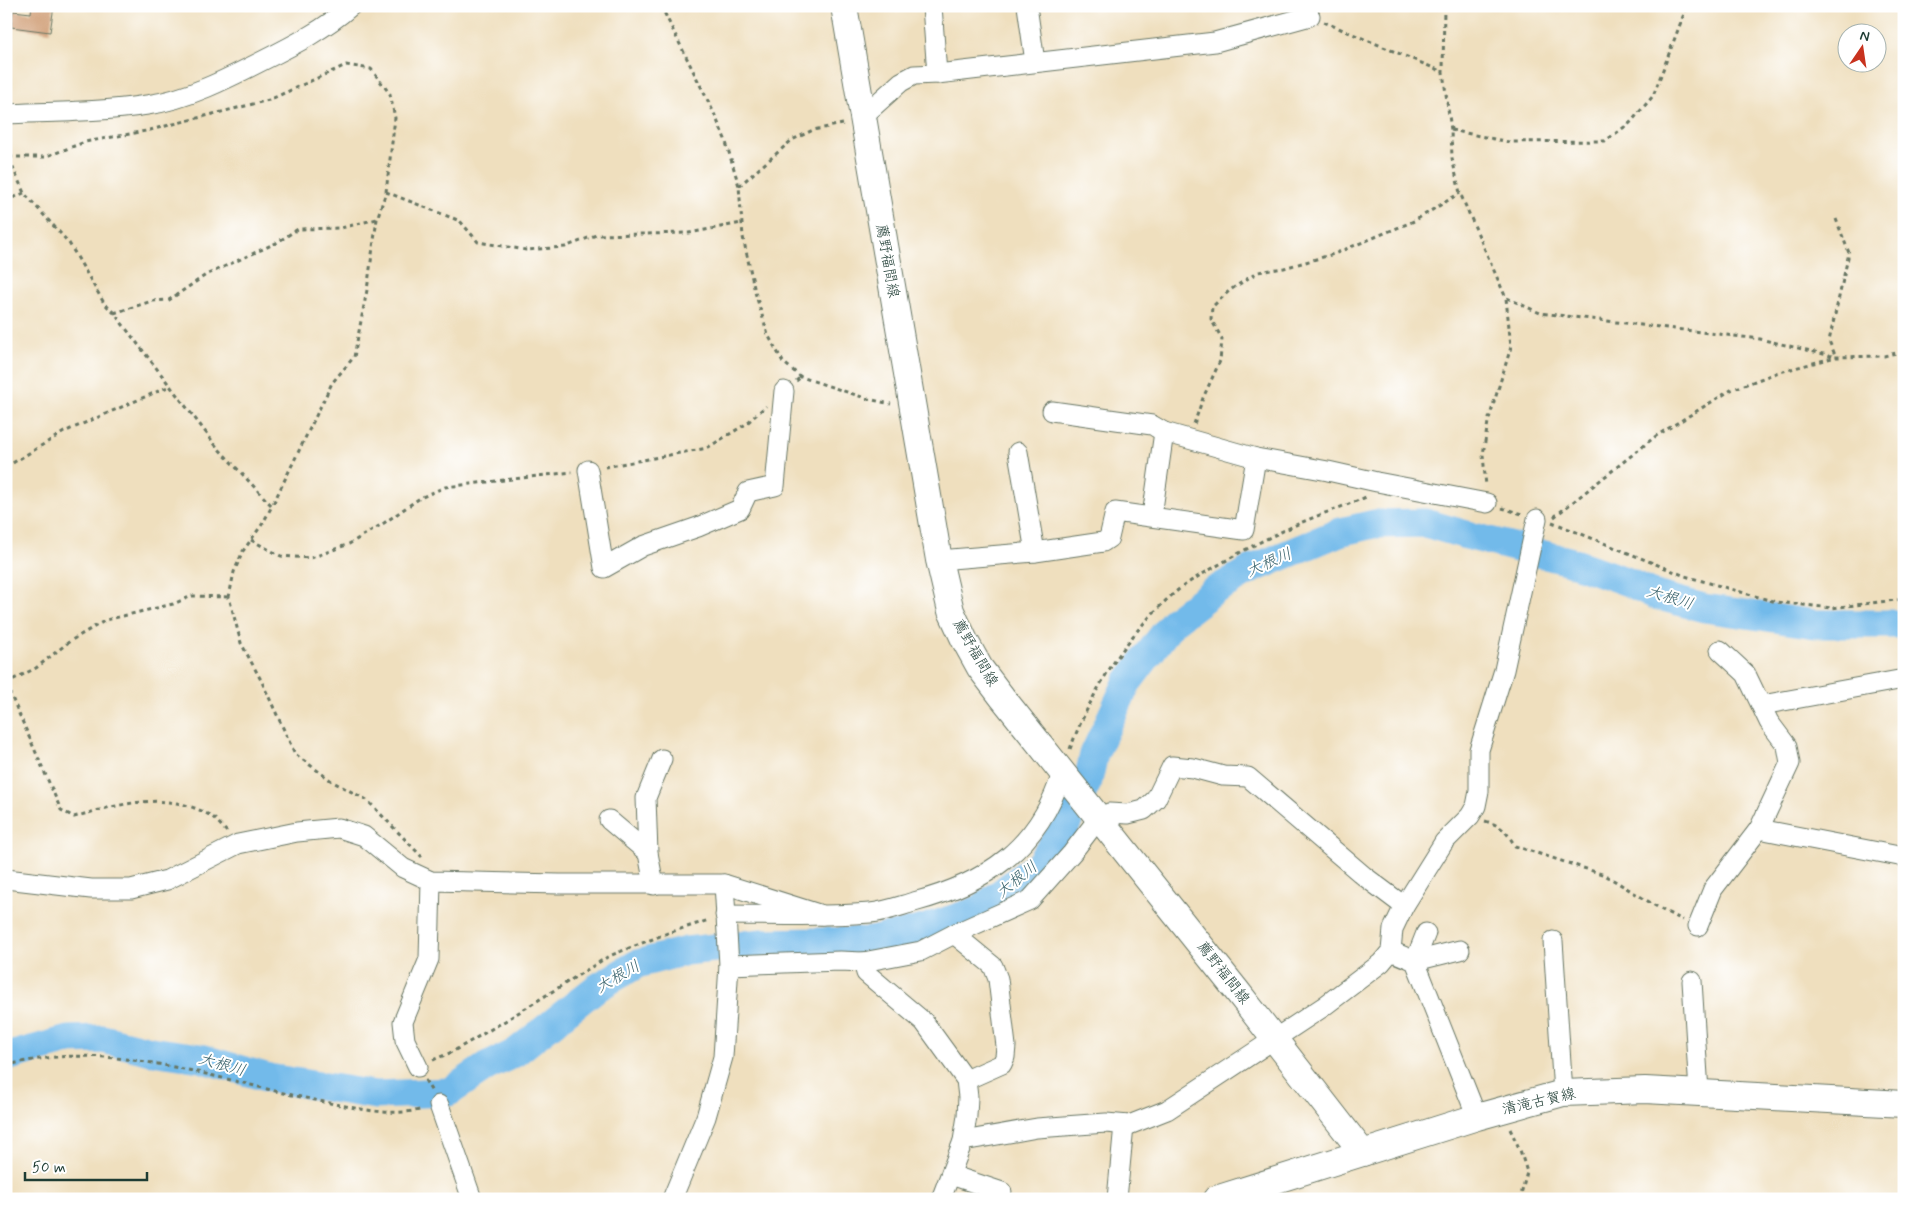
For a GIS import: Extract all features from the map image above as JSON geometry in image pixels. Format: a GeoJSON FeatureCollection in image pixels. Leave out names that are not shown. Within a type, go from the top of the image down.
{"type":"FeatureCollection","features":[{"type":"Feature","properties":{"kind":"main road","name":"薦野福間線"},"geometry":{"type":"LineString","coordinates":[[844,6],[939,560],[951,610],[968,647],[986,676],[1238,991],[1363,1153]]}},
{"type":"Feature","properties":{"kind":"main road","name":"清滝古賀線"},"geometry":{"type":"LineString","coordinates":[[1224,1198],[1363,1153],[1563,1093],[1645,1090],[1904,1104]]}},
{"type":"Feature","properties":{"kind":"street"},"geometry":{"type":"LineString","coordinates":[[6,114],[94,110],[148,105],[194,92],[234,75],[306,38],[351,6]]}},
{"type":"Feature","properties":{"kind":"street"},"geometry":{"type":"LineString","coordinates":[[934,6],[932,6],[937,74]]}},
{"type":"Feature","properties":{"kind":"street"},"geometry":{"type":"LineString","coordinates":[[1027,6],[1035,62]]}},
{"type":"Feature","properties":{"kind":"street"},"geometry":{"type":"LineString","coordinates":[[862,117],[914,75],[937,74],[1215,42],[1310,16]]}},
{"type":"Feature","properties":{"kind":"street"},"geometry":{"type":"LineString","coordinates":[[588,470],[604,568],[643,546],[698,527],[740,509],[748,492],[774,486],[784,391]]}},
{"type":"Feature","properties":{"kind":"street"},"geometry":{"type":"LineString","coordinates":[[1052,411],[1152,425],[1164,432],[1256,458],[1328,470],[1388,484],[1487,503]]}},
{"type":"Feature","properties":{"kind":"street"},"geometry":{"type":"LineString","coordinates":[[1152,516],[1164,432]]}},
{"type":"Feature","properties":{"kind":"street"},"geometry":{"type":"LineString","coordinates":[[1018,452],[1036,552]]}},
{"type":"Feature","properties":{"kind":"street"},"geometry":{"type":"LineString","coordinates":[[939,560],[1036,552],[1103,542],[1108,538],[1115,512],[1244,530],[1256,458]]}},
{"type":"Feature","properties":{"kind":"street"},"geometry":{"type":"LineString","coordinates":[[963,1141],[1037,1128],[1106,1123],[1129,1125],[1168,1110],[1324,1007],[1381,963],[1391,951],[1392,930],[1404,906],[1444,842],[1470,816],[1476,806],[1479,791],[1479,750],[1504,670],[1527,566],[1543,520]]}},
{"type":"Feature","properties":{"kind":"street"},"geometry":{"type":"LineString","coordinates":[[1698,926],[1713,889],[1759,829],[1790,763],[1787,746],[1769,722],[1746,674],[1720,650]]}},
{"type":"Feature","properties":{"kind":"street"},"geometry":{"type":"LineString","coordinates":[[1762,704],[1904,679]]}},
{"type":"Feature","properties":{"kind":"street"},"geometry":{"type":"LineString","coordinates":[[654,884],[648,853],[646,798],[662,759]]}},
{"type":"Feature","properties":{"kind":"street"},"geometry":{"type":"LineString","coordinates":[[729,965],[840,961],[863,962],[921,951],[1030,900],[1072,852],[1094,813],[1128,814],[1144,810],[1156,799],[1172,766],[1193,768],[1222,776],[1248,777],[1364,876],[1404,906]]}},
{"type":"Feature","properties":{"kind":"street"},"geometry":{"type":"LineString","coordinates":[[724,916],[872,913],[936,896],[958,888],[984,875],[1015,852],[1037,826],[1062,773]]}},
{"type":"Feature","properties":{"kind":"street"},"geometry":{"type":"LineString","coordinates":[[609,820],[648,853]]}},
{"type":"Feature","properties":{"kind":"street"},"geometry":{"type":"LineString","coordinates":[[6,879],[91,889],[131,889],[167,880],[238,844],[297,832],[339,828],[364,836],[403,868],[431,881],[724,884],[822,915]]}},
{"type":"Feature","properties":{"kind":"street"},"geometry":{"type":"LineString","coordinates":[[1759,829],[1904,856]]}},
{"type":"Feature","properties":{"kind":"street"},"geometry":{"type":"LineString","coordinates":[[418,1067],[405,1040],[403,1022],[429,959],[431,881]]}},
{"type":"Feature","properties":{"kind":"street"},"geometry":{"type":"LineString","coordinates":[[672,1199],[706,1117],[723,1057],[729,965],[724,916],[724,884]]}},
{"type":"Feature","properties":{"kind":"street"},"geometry":{"type":"LineString","coordinates":[[1415,962],[1426,932]]}},
{"type":"Feature","properties":{"kind":"street"},"geometry":{"type":"LineString","coordinates":[[954,934],[993,966],[998,979],[1006,1046],[1002,1064],[966,1080]]}},
{"type":"Feature","properties":{"kind":"street"},"geometry":{"type":"LineString","coordinates":[[1553,941],[1563,1093]]}},
{"type":"Feature","properties":{"kind":"street"},"geometry":{"type":"LineString","coordinates":[[1415,962],[1460,950]]}},
{"type":"Feature","properties":{"kind":"street"},"geometry":{"type":"LineString","coordinates":[[1391,951],[1415,962],[1489,1114]]}},
{"type":"Feature","properties":{"kind":"street"},"geometry":{"type":"LineString","coordinates":[[863,962],[866,973],[924,1022],[966,1080],[968,1097],[963,1141],[941,1199]]}},
{"type":"Feature","properties":{"kind":"street"},"geometry":{"type":"LineString","coordinates":[[1692,981],[1699,1092]]}},
{"type":"Feature","properties":{"kind":"street"},"geometry":{"type":"LineString","coordinates":[[439,1105],[472,1199]]}},
{"type":"Feature","properties":{"kind":"street"},"geometry":{"type":"LineString","coordinates":[[1117,1199],[1124,1125]]}},
{"type":"Feature","properties":{"kind":"street"},"geometry":{"type":"LineString","coordinates":[[951,1175],[1002,1192]]}},
{"type":"Feature","properties":{"kind":"path"},"geometry":{"type":"LineString","coordinates":[[661,6],[725,139],[739,186],[743,237],[755,292],[768,335],[782,362],[801,377],[868,399],[912,407]]}},
{"type":"Feature","properties":{"kind":"path"},"geometry":{"type":"LineString","coordinates":[[1444,6],[1443,72],[1451,130],[1452,158],[1460,193],[1506,298],[1511,347],[1488,422],[1483,455],[1487,503],[1543,520],[1685,576],[1776,602],[1832,608],[1904,599]]}},
{"type":"Feature","properties":{"kind":"path"},"geometry":{"type":"LineString","coordinates":[[1451,130],[1509,142],[1605,141],[1630,123],[1653,96],[1687,6]]}},
{"type":"Feature","properties":{"kind":"path"},"geometry":{"type":"LineString","coordinates":[[1310,16],[1443,72]]}},
{"type":"Feature","properties":{"kind":"path"},"geometry":{"type":"LineString","coordinates":[[9,157],[44,157],[85,142],[146,132],[269,100],[346,66],[371,69],[390,94],[395,118],[386,192],[377,219],[367,290],[354,357],[332,383],[263,523],[243,551],[234,572],[229,597],[241,643],[261,680],[295,754],[333,782],[367,800],[424,858],[431,881]]}},
{"type":"Feature","properties":{"kind":"path"},"geometry":{"type":"LineString","coordinates":[[739,186],[792,140],[813,130],[846,123],[862,117]]}},
{"type":"Feature","properties":{"kind":"path"},"geometry":{"type":"LineString","coordinates":[[6,152],[24,193],[69,243],[104,303],[114,313],[217,447],[272,506]]}},
{"type":"Feature","properties":{"kind":"path"},"geometry":{"type":"LineString","coordinates":[[386,192],[460,221],[478,242],[526,250],[565,247],[596,235],[689,233],[742,223]]}},
{"type":"Feature","properties":{"kind":"path"},"geometry":{"type":"LineString","coordinates":[[6,201],[24,193]]}},
{"type":"Feature","properties":{"kind":"path"},"geometry":{"type":"LineString","coordinates":[[1187,439],[1202,398],[1220,360],[1222,338],[1210,319],[1212,307],[1230,290],[1258,272],[1284,268],[1334,254],[1414,221],[1460,193]]}},
{"type":"Feature","properties":{"kind":"path"},"geometry":{"type":"LineString","coordinates":[[114,313],[152,301],[169,300],[206,275],[276,243],[298,229],[342,228],[377,219]]}},
{"type":"Feature","properties":{"kind":"path"},"geometry":{"type":"LineString","coordinates":[[1836,219],[1849,253],[1829,341],[1836,357]]}},
{"type":"Feature","properties":{"kind":"path"},"geometry":{"type":"LineString","coordinates":[[1506,298],[1540,313],[1760,338],[1836,357]]}},
{"type":"Feature","properties":{"kind":"path"},"geometry":{"type":"LineString","coordinates":[[1543,520],[1656,436],[1731,390],[1776,373],[1836,357],[1884,356],[1904,351]]}},
{"type":"Feature","properties":{"kind":"path"},"geometry":{"type":"LineString","coordinates":[[251,540],[281,556],[311,558],[349,544],[420,498],[445,486],[588,470],[707,448],[746,424],[801,377]]}},
{"type":"Feature","properties":{"kind":"path"},"geometry":{"type":"LineString","coordinates":[[6,467],[64,432],[170,386]]}},
{"type":"Feature","properties":{"kind":"path"},"geometry":{"type":"LineString","coordinates":[[1062,773],[1075,735],[1110,669],[1131,638],[1178,590],[1202,574],[1251,547],[1299,524],[1375,494],[1388,484]]}},
{"type":"Feature","properties":{"kind":"path"},"geometry":{"type":"LineString","coordinates":[[229,597],[192,596],[173,604],[106,620],[70,641],[36,668],[6,684],[61,810],[74,817],[104,808],[158,800],[187,805],[212,817],[238,844]]}},
{"type":"Feature","properties":{"kind":"path"},"geometry":{"type":"LineString","coordinates":[[1470,816],[1499,826],[1508,834],[1514,846],[1605,875],[1664,911],[1698,926]]}},
{"type":"Feature","properties":{"kind":"path"},"geometry":{"type":"LineString","coordinates":[[6,1066],[54,1057],[101,1056],[191,1071],[289,1096],[368,1110],[408,1113],[439,1105],[418,1067],[452,1052],[608,956],[668,933],[724,916]]}},
{"type":"Feature","properties":{"kind":"path"},"geometry":{"type":"LineString","coordinates":[[1489,1114],[1520,1150],[1527,1172],[1520,1199]]}},
{"type":"Feature","properties":{"kind":"building"},"geometry":{"type":"Polygon","coordinates":[[[32,6],[54,6],[50,32],[11,27],[13,11],[31,13],[32,6]]]}},
{"type":"Feature","properties":{"kind":"waterway","name":"大根川"},"geometry":{"type":"LineString","coordinates":[[6,1057],[68,1040],[103,1039],[151,1051],[200,1058],[269,1078],[376,1095],[449,1092],[486,1067],[515,1053],[595,989],[637,964],[686,951],[762,943],[871,941],[924,929],[979,910],[1040,863],[1066,825],[1088,781],[1094,754],[1127,683],[1173,622],[1212,592],[1252,569],[1340,532],[1374,524],[1425,523],[1569,561],[1628,582],[1655,595],[1704,608],[1815,624],[1904,624]]}}]}
